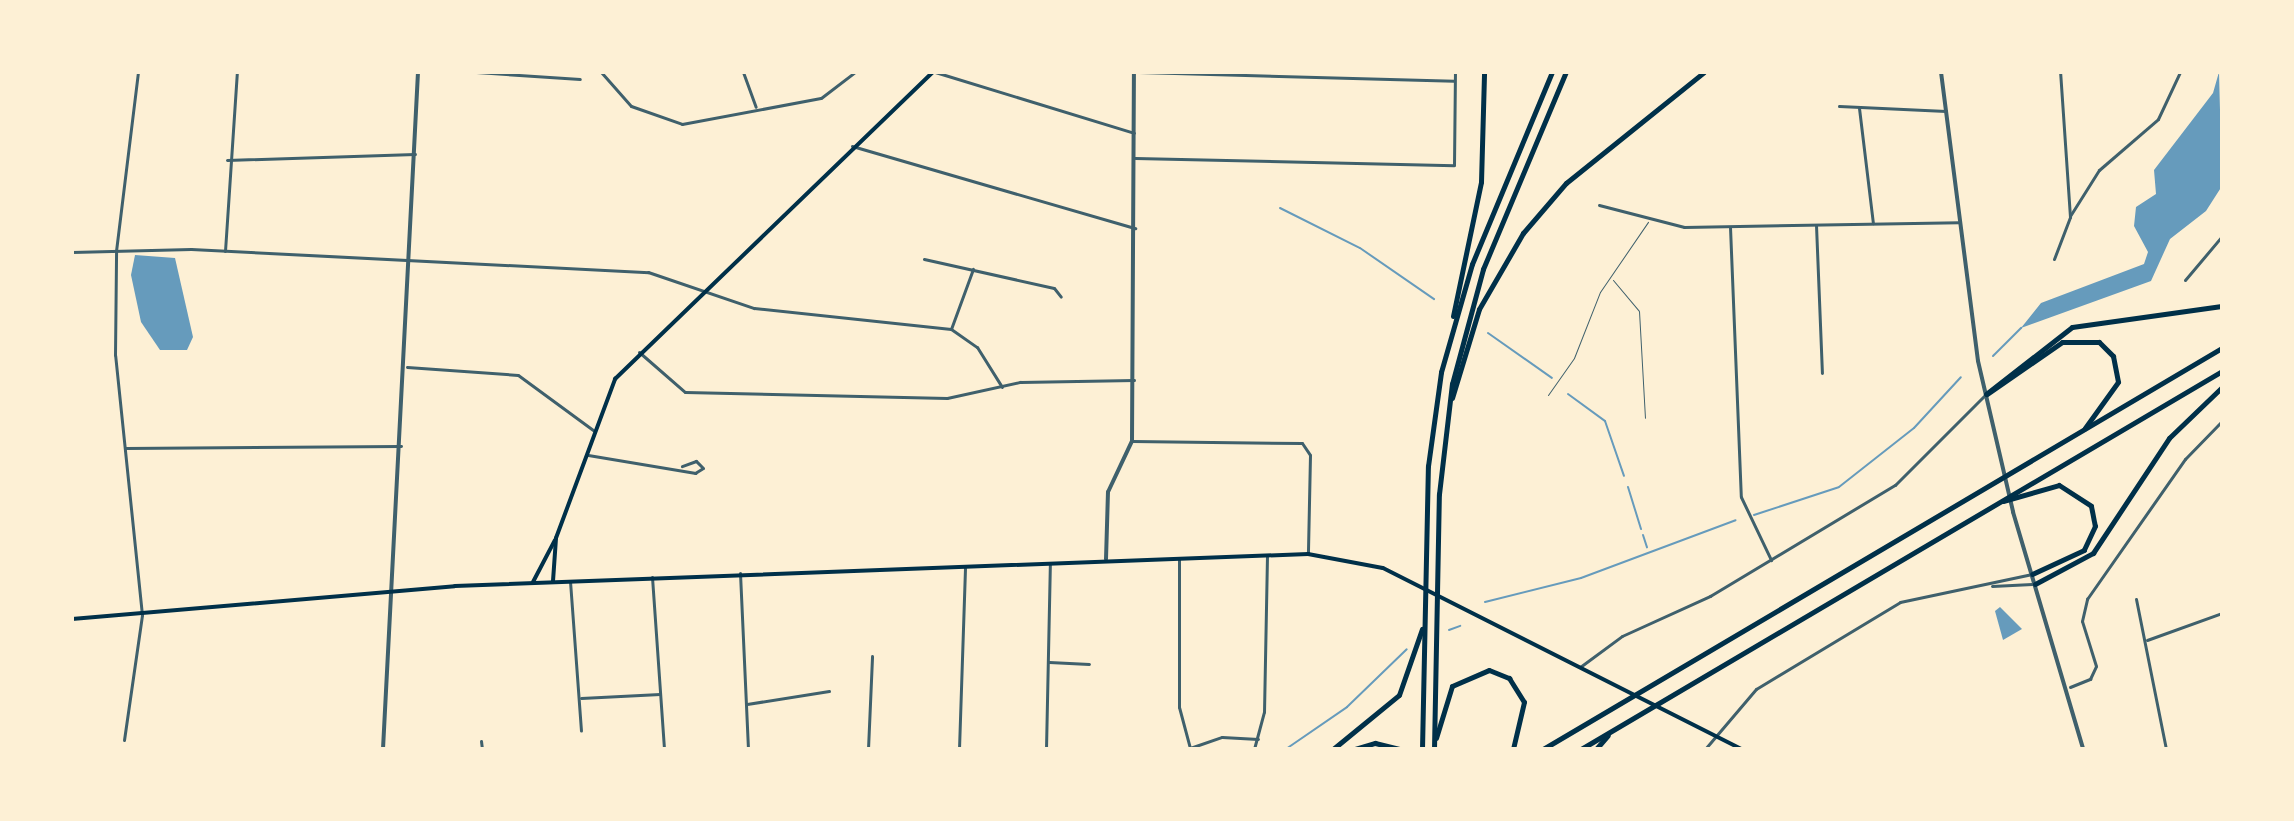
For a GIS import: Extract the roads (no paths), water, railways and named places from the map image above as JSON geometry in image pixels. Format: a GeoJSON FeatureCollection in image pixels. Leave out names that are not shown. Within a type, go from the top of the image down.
{"type":"FeatureCollection","features":[{"type":"Feature","properties":{"kind":"highway"},"geometry":{"type":"LineString","coordinates":[[1422,749],[1432,429],[1481,182],[1484,72]]}},
{"type":"Feature","properties":{"kind":"highway"},"geometry":{"type":"LineString","coordinates":[[1453,322],[1552,72]]}},
{"type":"Feature","properties":{"kind":"highway"},"geometry":{"type":"LineString","coordinates":[[1434,746],[1436,577],[1446,414],[1483,269],[1566,72]]}},
{"type":"Feature","properties":{"kind":"highway"},"geometry":{"type":"LineString","coordinates":[[1446,414],[1479,309],[1523,233],[1566,183],[1704,72]]}},
{"type":"Feature","properties":{"kind":"highway"},"geometry":{"type":"LineString","coordinates":[[1986,394],[2072,327],[2222,306]]}},
{"type":"Feature","properties":{"kind":"highway"},"geometry":{"type":"LineString","coordinates":[[1986,394],[2062,342],[2099,342],[2113,356],[2118,382],[2085,429]]}},
{"type":"Feature","properties":{"kind":"highway"},"geometry":{"type":"LineString","coordinates":[[1543,749],[2222,348]]}},
{"type":"Feature","properties":{"kind":"highway"},"geometry":{"type":"LineString","coordinates":[[1581,749],[2222,371]]}},
{"type":"Feature","properties":{"kind":"highway"},"geometry":{"type":"LineString","coordinates":[[2035,584],[2093,553],[2169,438],[2222,387]]}},
{"type":"Feature","properties":{"kind":"highway"},"geometry":{"type":"LineString","coordinates":[[1999,503],[2059,485],[2091,506],[2095,526],[2084,550],[2032,574]]}},
{"type":"Feature","properties":{"kind":"highway"},"geometry":{"type":"LineString","coordinates":[[1333,749],[1399,695],[1425,621]]}},
{"type":"Feature","properties":{"kind":"highway"},"geometry":{"type":"LineString","coordinates":[[1434,746],[1452,686],[1472,671],[1489,670],[1509,678],[1524,702],[1513,749]]}},
{"type":"Feature","properties":{"kind":"highway"},"geometry":{"type":"LineString","coordinates":[[1596,749],[1610,732]]}},
{"type":"Feature","properties":{"kind":"highway"},"geometry":{"type":"LineString","coordinates":[[1355,749],[1375,743],[1399,749]]}},
{"type":"Feature","properties":{"kind":"main road"},"geometry":{"type":"LineString","coordinates":[[533,582],[556,538],[588,455],[604,398],[639,352],[702,288],[934,72]]}},
{"type":"Feature","properties":{"kind":"main road"},"geometry":{"type":"LineString","coordinates":[[553,581],[556,538]]}},
{"type":"Feature","properties":{"kind":"main road"},"geometry":{"type":"LineString","coordinates":[[72,619],[533,582],[1308,554],[1383,568],[1742,749]]}},
{"type":"Feature","properties":{"kind":"street"},"geometry":{"type":"LineString","coordinates":[[124,740],[142,615],[125,448],[116,251],[138,72]]}},
{"type":"Feature","properties":{"kind":"street"},"geometry":{"type":"LineString","coordinates":[[225,251],[227,160],[237,72]]}},
{"type":"Feature","properties":{"kind":"street"},"geometry":{"type":"LineString","coordinates":[[383,749],[407,367],[418,72]]}},
{"type":"Feature","properties":{"kind":"street"},"geometry":{"type":"LineString","coordinates":[[476,72],[580,79]]}},
{"type":"Feature","properties":{"kind":"street"},"geometry":{"type":"LineString","coordinates":[[601,72],[631,106],[663,122],[703,123],[756,107],[821,98],[855,72]]}},
{"type":"Feature","properties":{"kind":"street"},"geometry":{"type":"LineString","coordinates":[[743,72],[756,107]]}},
{"type":"Feature","properties":{"kind":"street"},"geometry":{"type":"LineString","coordinates":[[934,72],[1134,133]]}},
{"type":"Feature","properties":{"kind":"street"},"geometry":{"type":"LineString","coordinates":[[1106,559],[1108,492],[1132,441],[1137,72],[1454,81]]}},
{"type":"Feature","properties":{"kind":"street"},"geometry":{"type":"LineString","coordinates":[[1389,72],[1389,80]]}},
{"type":"Feature","properties":{"kind":"street"},"geometry":{"type":"LineString","coordinates":[[1135,158],[1454,165],[1455,72]]}},
{"type":"Feature","properties":{"kind":"street"},"geometry":{"type":"LineString","coordinates":[[1941,72],[1959,222],[2000,464],[2035,584],[2070,687],[2083,749]]}},
{"type":"Feature","properties":{"kind":"street"},"geometry":{"type":"LineString","coordinates":[[2060,72],[2070,217]]}},
{"type":"Feature","properties":{"kind":"street"},"geometry":{"type":"LineString","coordinates":[[2054,259],[2070,217],[2099,170],[2158,119],[2180,72]]}},
{"type":"Feature","properties":{"kind":"street"},"geometry":{"type":"LineString","coordinates":[[1839,106],[1946,111]]}},
{"type":"Feature","properties":{"kind":"street"},"geometry":{"type":"LineString","coordinates":[[1859,108],[1873,223]]}},
{"type":"Feature","properties":{"kind":"street"},"geometry":{"type":"LineString","coordinates":[[852,146],[1135,228]]}},
{"type":"Feature","properties":{"kind":"street"},"geometry":{"type":"LineString","coordinates":[[227,160],[415,154]]}},
{"type":"Feature","properties":{"kind":"street"},"geometry":{"type":"LineString","coordinates":[[1599,205],[1648,222],[1730,227],[1959,222]]}},
{"type":"Feature","properties":{"kind":"street"},"geometry":{"type":"LineString","coordinates":[[1816,225],[1822,373]]}},
{"type":"Feature","properties":{"kind":"street"},"geometry":{"type":"LineString","coordinates":[[1730,227],[1741,497],[1771,560]]}},
{"type":"Feature","properties":{"kind":"street"},"geometry":{"type":"LineString","coordinates":[[2185,280],[2222,236]]}},
{"type":"Feature","properties":{"kind":"street"},"geometry":{"type":"LineString","coordinates":[[72,252],[225,251],[648,272],[754,308],[951,329],[977,347],[1002,387]]}},
{"type":"Feature","properties":{"kind":"street"},"geometry":{"type":"LineString","coordinates":[[924,259],[1054,288],[1061,297]]}},
{"type":"Feature","properties":{"kind":"street"},"geometry":{"type":"LineString","coordinates":[[951,329],[973,269]]}},
{"type":"Feature","properties":{"kind":"street"},"geometry":{"type":"LineString","coordinates":[[639,352],[685,392],[947,398],[1002,387],[1134,380]]}},
{"type":"Feature","properties":{"kind":"street"},"geometry":{"type":"LineString","coordinates":[[407,367],[518,375],[593,430]]}},
{"type":"Feature","properties":{"kind":"street"},"geometry":{"type":"LineString","coordinates":[[1580,667],[1622,636],[1771,560],[1895,485],[1986,394]]}},
{"type":"Feature","properties":{"kind":"street"},"geometry":{"type":"LineString","coordinates":[[2070,687],[2096,670],[2082,621],[2087,599],[2174,473],[2222,421]]}},
{"type":"Feature","properties":{"kind":"street"},"geometry":{"type":"LineString","coordinates":[[1132,441],[1292,441],[1306,448],[1308,554]]}},
{"type":"Feature","properties":{"kind":"street"},"geometry":{"type":"LineString","coordinates":[[125,448],[401,446]]}},
{"type":"Feature","properties":{"kind":"street"},"geometry":{"type":"LineString","coordinates":[[588,455],[682,466],[695,473],[703,468],[696,461],[682,466]]}},
{"type":"Feature","properties":{"kind":"street"},"geometry":{"type":"LineString","coordinates":[[1254,749],[1258,739],[1267,555]]}},
{"type":"Feature","properties":{"kind":"street"},"geometry":{"type":"LineString","coordinates":[[1179,558],[1179,707],[1188,748],[1222,737],[1258,739]]}},
{"type":"Feature","properties":{"kind":"street"},"geometry":{"type":"LineString","coordinates":[[1046,749],[1050,563]]}},
{"type":"Feature","properties":{"kind":"street"},"geometry":{"type":"LineString","coordinates":[[959,749],[965,568]]}},
{"type":"Feature","properties":{"kind":"street"},"geometry":{"type":"LineString","coordinates":[[740,573],[748,749]]}},
{"type":"Feature","properties":{"kind":"street"},"geometry":{"type":"LineString","coordinates":[[1705,749],[1756,689],[1889,608],[2032,574]]}},
{"type":"Feature","properties":{"kind":"street"},"geometry":{"type":"LineString","coordinates":[[652,577],[664,749]]}},
{"type":"Feature","properties":{"kind":"street"},"geometry":{"type":"LineString","coordinates":[[570,581],[581,698],[581,731]]}},
{"type":"Feature","properties":{"kind":"street"},"geometry":{"type":"LineString","coordinates":[[1988,585],[2035,584]]}},
{"type":"Feature","properties":{"kind":"street"},"geometry":{"type":"LineString","coordinates":[[2136,599],[2166,749]]}},
{"type":"Feature","properties":{"kind":"street"},"geometry":{"type":"LineString","coordinates":[[2146,640],[2222,613]]}},
{"type":"Feature","properties":{"kind":"street"},"geometry":{"type":"LineString","coordinates":[[868,749],[872,656]]}},
{"type":"Feature","properties":{"kind":"street"},"geometry":{"type":"LineString","coordinates":[[1048,662],[1089,664]]}},
{"type":"Feature","properties":{"kind":"street"},"geometry":{"type":"LineString","coordinates":[[747,704],[829,691]]}},
{"type":"Feature","properties":{"kind":"street"},"geometry":{"type":"LineString","coordinates":[[581,698],[660,694]]}},
{"type":"Feature","properties":{"kind":"street"},"geometry":{"type":"LineString","coordinates":[[481,741],[482,749]]}},
{"type":"Feature","properties":{"kind":"lane"},"geometry":{"type":"LineString","coordinates":[[1548,395],[1610,278],[1648,222]]}},
{"type":"Feature","properties":{"kind":"lane"},"geometry":{"type":"LineString","coordinates":[[1610,278],[1639,311],[1645,418]]}},
{"type":"Feature","properties":{"kind":"water"},"geometry":{"type":"Polygon","coordinates":[[[2219,72],[2222,186],[2206,211],[2170,239],[2151,281],[2021,328],[2041,303],[2144,264],[2148,252],[2134,226],[2136,207],[2156,194],[2154,170],[2213,93],[2219,72]]]}},
{"type":"Feature","properties":{"kind":"water"},"geometry":{"type":"Polygon","coordinates":[[[135,255],[175,258],[193,337],[187,350],[160,350],[141,322],[131,275],[135,255]]]}},
{"type":"Feature","properties":{"kind":"water"},"geometry":{"type":"Polygon","coordinates":[[[2000,607],[2022,629],[2003,640],[1995,611],[2000,607]]]}},
{"type":"Feature","properties":{"kind":"waterway"},"geometry":{"type":"LineString","coordinates":[[1280,208],[1360,248],[1434,299]]}},
{"type":"Feature","properties":{"kind":"waterway"},"geometry":{"type":"LineString","coordinates":[[1993,356],[2021,328]]}},
{"type":"Feature","properties":{"kind":"waterway"},"geometry":{"type":"LineString","coordinates":[[1488,333],[1552,378]]}},
{"type":"Feature","properties":{"kind":"waterway"},"geometry":{"type":"LineString","coordinates":[[1754,515],[1839,487],[1914,428],[1961,377]]}},
{"type":"Feature","properties":{"kind":"waterway"},"geometry":{"type":"LineString","coordinates":[[1568,394],[1605,421],[1624,476]]}},
{"type":"Feature","properties":{"kind":"waterway"},"geometry":{"type":"LineString","coordinates":[[1628,487],[1641,529]]}},
{"type":"Feature","properties":{"kind":"waterway"},"geometry":{"type":"LineString","coordinates":[[1485,602],[1581,578],[1736,520]]}},
{"type":"Feature","properties":{"kind":"waterway"},"geometry":{"type":"LineString","coordinates":[[1643,535],[1647,547]]}},
{"type":"Feature","properties":{"kind":"waterway"},"geometry":{"type":"LineString","coordinates":[[1449,630],[1460,626]]}},
{"type":"Feature","properties":{"kind":"waterway"},"geometry":{"type":"LineString","coordinates":[[1286,749],[1347,707],[1407,649]]}}]}
